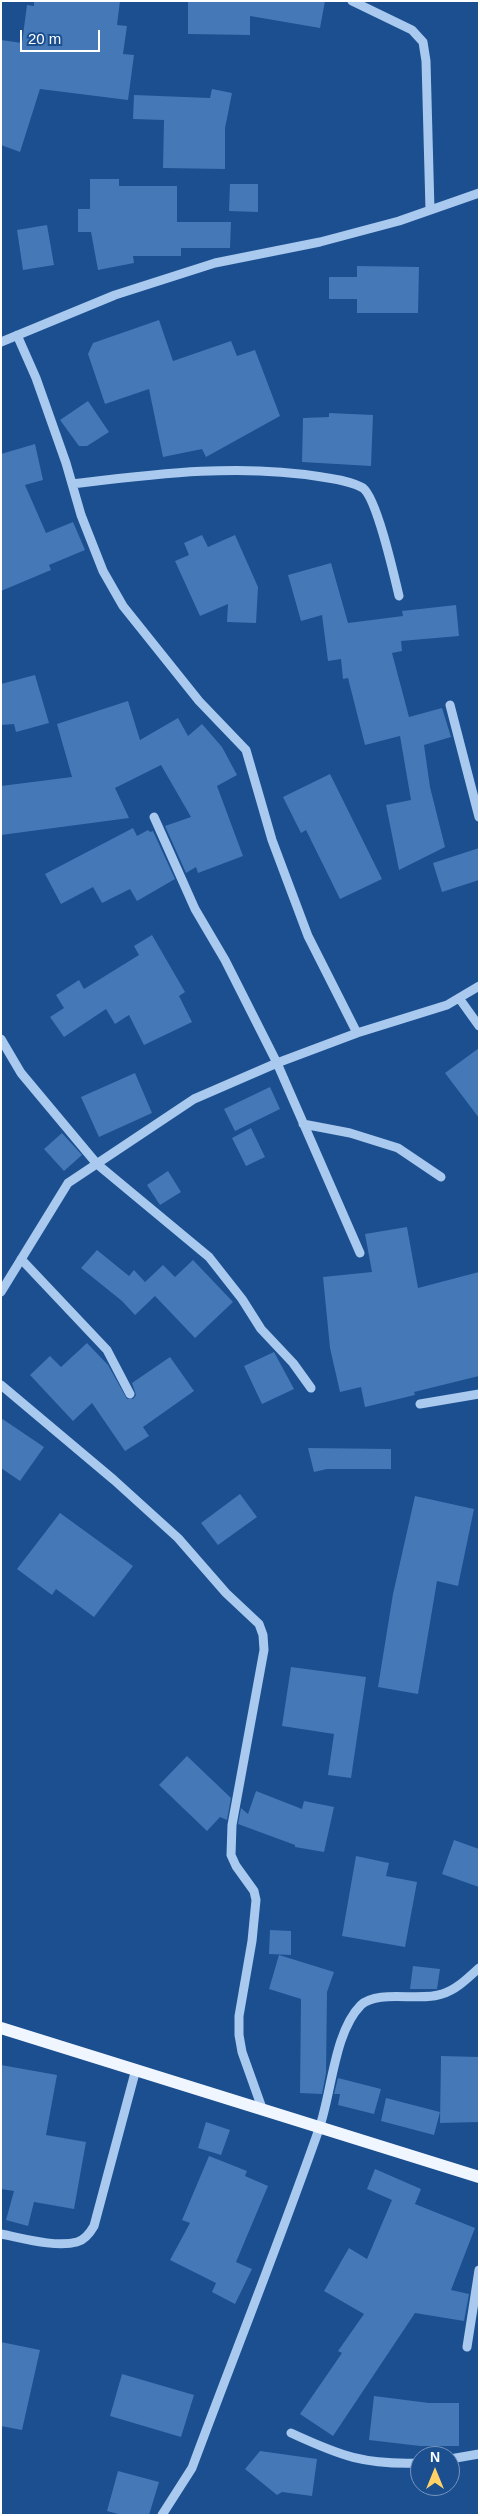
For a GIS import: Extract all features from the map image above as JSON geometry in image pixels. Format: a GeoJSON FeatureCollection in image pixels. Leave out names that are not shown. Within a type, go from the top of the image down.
{"type":"FeatureCollection","features":[{"type":"Feature","properties":{"kind":"main road"},"geometry":{"type":"LineString","coordinates":[[1,2028],[262,2108],[404,2156],[479,2177]]}},
{"type":"Feature","properties":{"kind":"street"},"geometry":{"type":"LineString","coordinates":[[352,1],[412,30],[423,42],[426,61],[430,210]]}},
{"type":"Feature","properties":{"kind":"street"},"geometry":{"type":"LineString","coordinates":[[1,342],[115,295],[215,263],[320,242],[399,221],[479,193]]}},
{"type":"Feature","properties":{"kind":"street"},"geometry":{"type":"LineString","coordinates":[[17,335],[36,378],[81,515],[103,571],[123,606],[199,701],[246,750],[272,840],[308,936],[357,1034]]}},
{"type":"Feature","properties":{"kind":"street"},"geometry":{"type":"LineString","coordinates":[[72,484],[137,476],[239,469],[288,471],[344,481],[364,489],[374,506],[399,596]]}},
{"type":"Feature","properties":{"kind":"street"},"geometry":{"type":"LineString","coordinates":[[450,705],[479,817]]}},
{"type":"Feature","properties":{"kind":"street"},"geometry":{"type":"LineString","coordinates":[[154,817],[195,909],[224,960],[277,1063],[360,1253]]}},
{"type":"Feature","properties":{"kind":"street"},"geometry":{"type":"LineString","coordinates":[[1,1292],[68,1183],[194,1098],[277,1063],[357,1034],[447,1005],[479,986]]}},
{"type":"Feature","properties":{"kind":"street"},"geometry":{"type":"LineString","coordinates":[[460,998],[479,1026]]}},
{"type":"Feature","properties":{"kind":"street"},"geometry":{"type":"LineString","coordinates":[[1,1039],[21,1073],[96,1164],[209,1257],[242,1299],[261,1329],[293,1363],[311,1388]]}},
{"type":"Feature","properties":{"kind":"street"},"geometry":{"type":"LineString","coordinates":[[303,1124],[350,1133],[398,1148],[442,1177]]}},
{"type":"Feature","properties":{"kind":"street"},"geometry":{"type":"LineString","coordinates":[[21,1259],[107,1350],[130,1394]]}},
{"type":"Feature","properties":{"kind":"street"},"geometry":{"type":"LineString","coordinates":[[1,1385],[114,1480],[178,1538],[226,1592],[259,1624],[263,1635],[264,1650],[232,1825],[231,1854],[236,1866],[254,1891],[256,1900],[252,1941],[239,2016],[239,2035],[242,2052],[262,2108]]}},
{"type":"Feature","properties":{"kind":"street"},"geometry":{"type":"LineString","coordinates":[[420,1404],[479,1394]]}},
{"type":"Feature","properties":{"kind":"street"},"geometry":{"type":"LineString","coordinates":[[162,2515],[192,2468],[320,2127],[341,2044],[353,2014],[363,2003],[375,1997],[441,1995],[454,1989],[479,1968]]}},
{"type":"Feature","properties":{"kind":"street"},"geometry":{"type":"LineString","coordinates":[[1,2234],[61,2244],[78,2242],[88,2236],[94,2226],[136,2069]]}},
{"type":"Feature","properties":{"kind":"street"},"geometry":{"type":"LineString","coordinates":[[466,2347],[479,2270]]}},
{"type":"Feature","properties":{"kind":"street"},"geometry":{"type":"LineString","coordinates":[[290,2433],[353,2459],[385,2464],[410,2463]]}},
{"type":"Feature","properties":{"kind":"street"},"geometry":{"type":"LineString","coordinates":[[460,2457],[479,2454]]}},
{"type":"Feature","properties":{"kind":"building"},"geometry":{"type":"Polygon","coordinates":[[[34,1],[120,1],[117,25],[127,26],[123,54],[134,55],[128,100],[40,89],[20,152],[1,145],[1,40],[22,43],[27,5],[34,6],[34,1]]]}},
{"type":"Feature","properties":{"kind":"building"},"geometry":{"type":"Polygon","coordinates":[[[188,1],[325,1],[320,28],[250,16],[250,35],[188,34],[188,1]]]}},
{"type":"Feature","properties":{"kind":"building"},"geometry":{"type":"Polygon","coordinates":[[[212,89],[232,93],[225,128],[225,169],[163,168],[164,120],[133,119],[134,95],[210,98],[212,89]]]}},
{"type":"Feature","properties":{"kind":"building"},"geometry":{"type":"Polygon","coordinates":[[[90,179],[119,179],[119,186],[177,186],[177,222],[231,222],[230,248],[181,248],[181,256],[133,256],[134,263],[98,270],[91,232],[78,232],[78,209],[90,209],[90,179]]]}},
{"type":"Feature","properties":{"kind":"building"},"geometry":{"type":"Polygon","coordinates":[[[230,184],[258,184],[258,212],[229,211],[230,184]]]}},
{"type":"Feature","properties":{"kind":"building"},"geometry":{"type":"Polygon","coordinates":[[[47,225],[54,265],[23,270],[17,230],[47,225]]]}},
{"type":"Feature","properties":{"kind":"building"},"geometry":{"type":"Polygon","coordinates":[[[357,266],[419,267],[418,313],[357,313],[357,299],[329,299],[329,277],[357,277],[357,266]]]}},
{"type":"Feature","properties":{"kind":"building"},"geometry":{"type":"Polygon","coordinates":[[[159,320],[173,361],[231,341],[237,356],[255,350],[280,416],[206,457],[202,449],[163,457],[149,389],[105,404],[88,354],[93,343],[159,320]]]}},
{"type":"Feature","properties":{"kind":"building"},"geometry":{"type":"Polygon","coordinates":[[[88,401],[109,432],[87,446],[79,446],[60,420],[88,401]]]}},
{"type":"Feature","properties":{"kind":"building"},"geometry":{"type":"Polygon","coordinates":[[[329,413],[373,415],[371,466],[302,462],[303,418],[329,417],[329,413]]]}},
{"type":"Feature","properties":{"kind":"building"},"geometry":{"type":"Polygon","coordinates":[[[35,444],[43,480],[25,485],[46,533],[73,522],[85,550],[49,565],[51,570],[1,591],[1,454],[35,444]]]}},
{"type":"Feature","properties":{"kind":"building"},"geometry":{"type":"Polygon","coordinates":[[[202,535],[208,547],[235,535],[258,587],[256,623],[227,622],[228,604],[200,616],[175,561],[189,555],[184,543],[202,535]]]}},
{"type":"Feature","properties":{"kind":"building"},"geometry":{"type":"Polygon","coordinates":[[[331,563],[348,623],[403,616],[402,611],[456,605],[459,636],[401,641],[402,651],[392,653],[409,717],[442,708],[451,737],[424,745],[430,787],[445,847],[399,870],[386,805],[411,800],[400,736],[365,745],[348,678],[343,679],[341,659],[328,661],[322,615],[301,621],[288,575],[331,563]]]}},
{"type":"Feature","properties":{"kind":"building"},"geometry":{"type":"Polygon","coordinates":[[[35,675],[49,723],[16,732],[14,724],[1,725],[1,684],[35,675]]]}},
{"type":"Feature","properties":{"kind":"building"},"geometry":{"type":"Polygon","coordinates":[[[128,701],[140,740],[178,718],[188,736],[202,724],[222,747],[237,775],[217,786],[243,856],[198,873],[196,867],[186,873],[165,826],[191,817],[161,765],[115,788],[129,818],[1,835],[1,786],[72,777],[57,724],[128,701]]]}},
{"type":"Feature","properties":{"kind":"building"},"geometry":{"type":"Polygon","coordinates":[[[330,774],[382,879],[340,899],[306,830],[301,833],[283,797],[330,774]]]}},
{"type":"Feature","properties":{"kind":"building"},"geometry":{"type":"Polygon","coordinates":[[[133,828],[137,836],[148,830],[150,832],[153,831],[175,879],[137,901],[130,889],[102,903],[93,887],[61,904],[45,874],[133,828]]]}},
{"type":"Feature","properties":{"kind":"building"},"geometry":{"type":"Polygon","coordinates":[[[479,848],[479,880],[442,892],[433,863],[479,848]]]}},
{"type":"Feature","properties":{"kind":"building"},"geometry":{"type":"Polygon","coordinates":[[[152,935],[185,992],[179,996],[192,1022],[144,1045],[129,1015],[115,1024],[106,1009],[64,1037],[50,1017],[64,1008],[56,995],[79,980],[84,989],[139,955],[134,946],[152,935]]]}},
{"type":"Feature","properties":{"kind":"building"},"geometry":{"type":"Polygon","coordinates":[[[479,1048],[479,1118],[445,1073],[479,1048]]]}},
{"type":"Feature","properties":{"kind":"building"},"geometry":{"type":"Polygon","coordinates":[[[135,1073],[152,1113],[99,1137],[81,1097],[135,1073]]]}},
{"type":"Feature","properties":{"kind":"building"},"geometry":{"type":"Polygon","coordinates":[[[270,1087],[280,1109],[235,1131],[224,1109],[270,1087]]]}},
{"type":"Feature","properties":{"kind":"building"},"geometry":{"type":"Polygon","coordinates":[[[251,1128],[265,1157],[246,1166],[232,1138],[251,1128]]]}},
{"type":"Feature","properties":{"kind":"building"},"geometry":{"type":"Polygon","coordinates":[[[62,1133],[82,1155],[64,1171],[44,1149],[62,1133]]]}},
{"type":"Feature","properties":{"kind":"building"},"geometry":{"type":"Polygon","coordinates":[[[168,1171],[181,1192],[160,1205],[147,1185],[168,1171]]]}},
{"type":"Feature","properties":{"kind":"building"},"geometry":{"type":"Polygon","coordinates":[[[407,1227],[418,1288],[479,1272],[479,1376],[414,1392],[415,1395],[365,1407],[361,1387],[340,1392],[330,1348],[323,1277],[372,1272],[365,1234],[407,1227]]]}},
{"type":"Feature","properties":{"kind":"building"},"geometry":{"type":"Polygon","coordinates":[[[97,1250],[129,1276],[134,1270],[145,1282],[163,1265],[175,1277],[193,1260],[233,1302],[195,1338],[155,1296],[135,1315],[122,1301],[81,1268],[97,1250]]]}},
{"type":"Feature","properties":{"kind":"building"},"geometry":{"type":"Polygon","coordinates":[[[87,1343],[108,1365],[127,1399],[133,1399],[136,1395],[132,1383],[170,1357],[194,1391],[143,1427],[149,1436],[125,1451],[92,1403],[73,1421],[30,1375],[50,1356],[61,1367],[87,1343]]]}},
{"type":"Feature","properties":{"kind":"building"},"geometry":{"type":"Polygon","coordinates":[[[274,1352],[294,1389],[262,1404],[244,1366],[274,1352]]]}},
{"type":"Feature","properties":{"kind":"building"},"geometry":{"type":"Polygon","coordinates":[[[1,1418],[44,1447],[20,1481],[1,1468],[1,1418]]]}},
{"type":"Feature","properties":{"kind":"building"},"geometry":{"type":"Polygon","coordinates":[[[308,1448],[391,1449],[391,1469],[327,1469],[314,1472],[308,1448]]]}},
{"type":"Feature","properties":{"kind":"building"},"geometry":{"type":"Polygon","coordinates":[[[240,1494],[257,1517],[218,1545],[201,1523],[240,1494]]]}},
{"type":"Feature","properties":{"kind":"building"},"geometry":{"type":"Polygon","coordinates":[[[415,1496],[474,1509],[458,1586],[437,1581],[418,1694],[378,1687],[393,1594],[415,1496]]]}},
{"type":"Feature","properties":{"kind":"building"},"geometry":{"type":"Polygon","coordinates":[[[60,1513],[133,1566],[94,1617],[56,1589],[52,1595],[17,1569],[60,1513]]]}},
{"type":"Feature","properties":{"kind":"building"},"geometry":{"type":"Polygon","coordinates":[[[291,1667],[366,1677],[351,1778],[328,1775],[334,1734],[282,1726],[291,1667]]]}},
{"type":"Feature","properties":{"kind":"building"},"geometry":{"type":"Polygon","coordinates":[[[187,1756],[231,1798],[227,1820],[220,1817],[207,1831],[159,1785],[187,1756]]]}},
{"type":"Feature","properties":{"kind":"building"},"geometry":{"type":"Polygon","coordinates":[[[256,1791],[302,1809],[304,1801],[334,1807],[324,1852],[295,1847],[295,1845],[238,1824],[241,1808],[248,1814],[256,1791]]]}},
{"type":"Feature","properties":{"kind":"building"},"geometry":{"type":"Polygon","coordinates":[[[454,1840],[479,1849],[479,1887],[442,1874],[454,1840]]]}},
{"type":"Feature","properties":{"kind":"building"},"geometry":{"type":"Polygon","coordinates":[[[356,1856],[389,1863],[386,1876],[417,1882],[405,1947],[342,1936],[356,1856]]]}},
{"type":"Feature","properties":{"kind":"building"},"geometry":{"type":"Polygon","coordinates":[[[270,1930],[291,1931],[291,1955],[269,1954],[270,1930]]]}},
{"type":"Feature","properties":{"kind":"building"},"geometry":{"type":"Polygon","coordinates":[[[279,1955],[334,1972],[327,1992],[326,2073],[322,2094],[300,2093],[301,1999],[269,1989],[279,1955]]]}},
{"type":"Feature","properties":{"kind":"building"},"geometry":{"type":"Polygon","coordinates":[[[413,1966],[440,1969],[437,1989],[410,1989],[413,1966]]]}},
{"type":"Feature","properties":{"kind":"building"},"geometry":{"type":"Polygon","coordinates":[[[441,2056],[479,2057],[479,2122],[440,2123],[441,2056]]]}},
{"type":"Feature","properties":{"kind":"building"},"geometry":{"type":"Polygon","coordinates":[[[1,2065],[57,2075],[46,2135],[86,2142],[74,2209],[34,2202],[28,2226],[6,2220],[14,2191],[1,2189],[1,2065]]]}},
{"type":"Feature","properties":{"kind":"building"},"geometry":{"type":"Polygon","coordinates":[[[338,2078],[381,2089],[374,2114],[338,2105],[340,2094],[334,2094],[338,2078]]]}},
{"type":"Feature","properties":{"kind":"building"},"geometry":{"type":"Polygon","coordinates":[[[386,2098],[440,2112],[434,2135],[381,2121],[386,2098]]]}},
{"type":"Feature","properties":{"kind":"building"},"geometry":{"type":"Polygon","coordinates":[[[206,2122],[230,2130],[221,2155],[198,2148],[206,2122]]]}},
{"type":"Feature","properties":{"kind":"building"},"geometry":{"type":"Polygon","coordinates":[[[209,2156],[247,2171],[245,2176],[268,2186],[236,2262],[252,2269],[235,2304],[212,2292],[216,2283],[170,2260],[190,2223],[182,2220],[209,2156]]]}},
{"type":"Feature","properties":{"kind":"building"},"geometry":{"type":"Polygon","coordinates":[[[375,2169],[421,2189],[415,2204],[475,2228],[451,2290],[469,2294],[464,2321],[415,2313],[333,2436],[300,2414],[342,2353],[338,2351],[364,2314],[324,2291],[349,2248],[367,2259],[392,2200],[367,2189],[375,2169]]]}},
{"type":"Feature","properties":{"kind":"building"},"geometry":{"type":"Polygon","coordinates":[[[1,2342],[40,2350],[22,2430],[1,2426],[1,2342]]]}},
{"type":"Feature","properties":{"kind":"building"},"geometry":{"type":"Polygon","coordinates":[[[122,2374],[194,2395],[181,2437],[110,2416],[122,2374]]]}},
{"type":"Feature","properties":{"kind":"building"},"geometry":{"type":"Polygon","coordinates":[[[374,2396],[429,2403],[459,2403],[459,2446],[420,2446],[369,2440],[374,2396]]]}},
{"type":"Feature","properties":{"kind":"building"},"geometry":{"type":"Polygon","coordinates":[[[260,2451],[317,2459],[312,2496],[282,2492],[277,2495],[245,2469],[260,2451]]]}},
{"type":"Feature","properties":{"kind":"building"},"geometry":{"type":"Polygon","coordinates":[[[118,2471],[159,2482],[149,2515],[122,2515],[107,2511],[118,2471]]]}}]}
